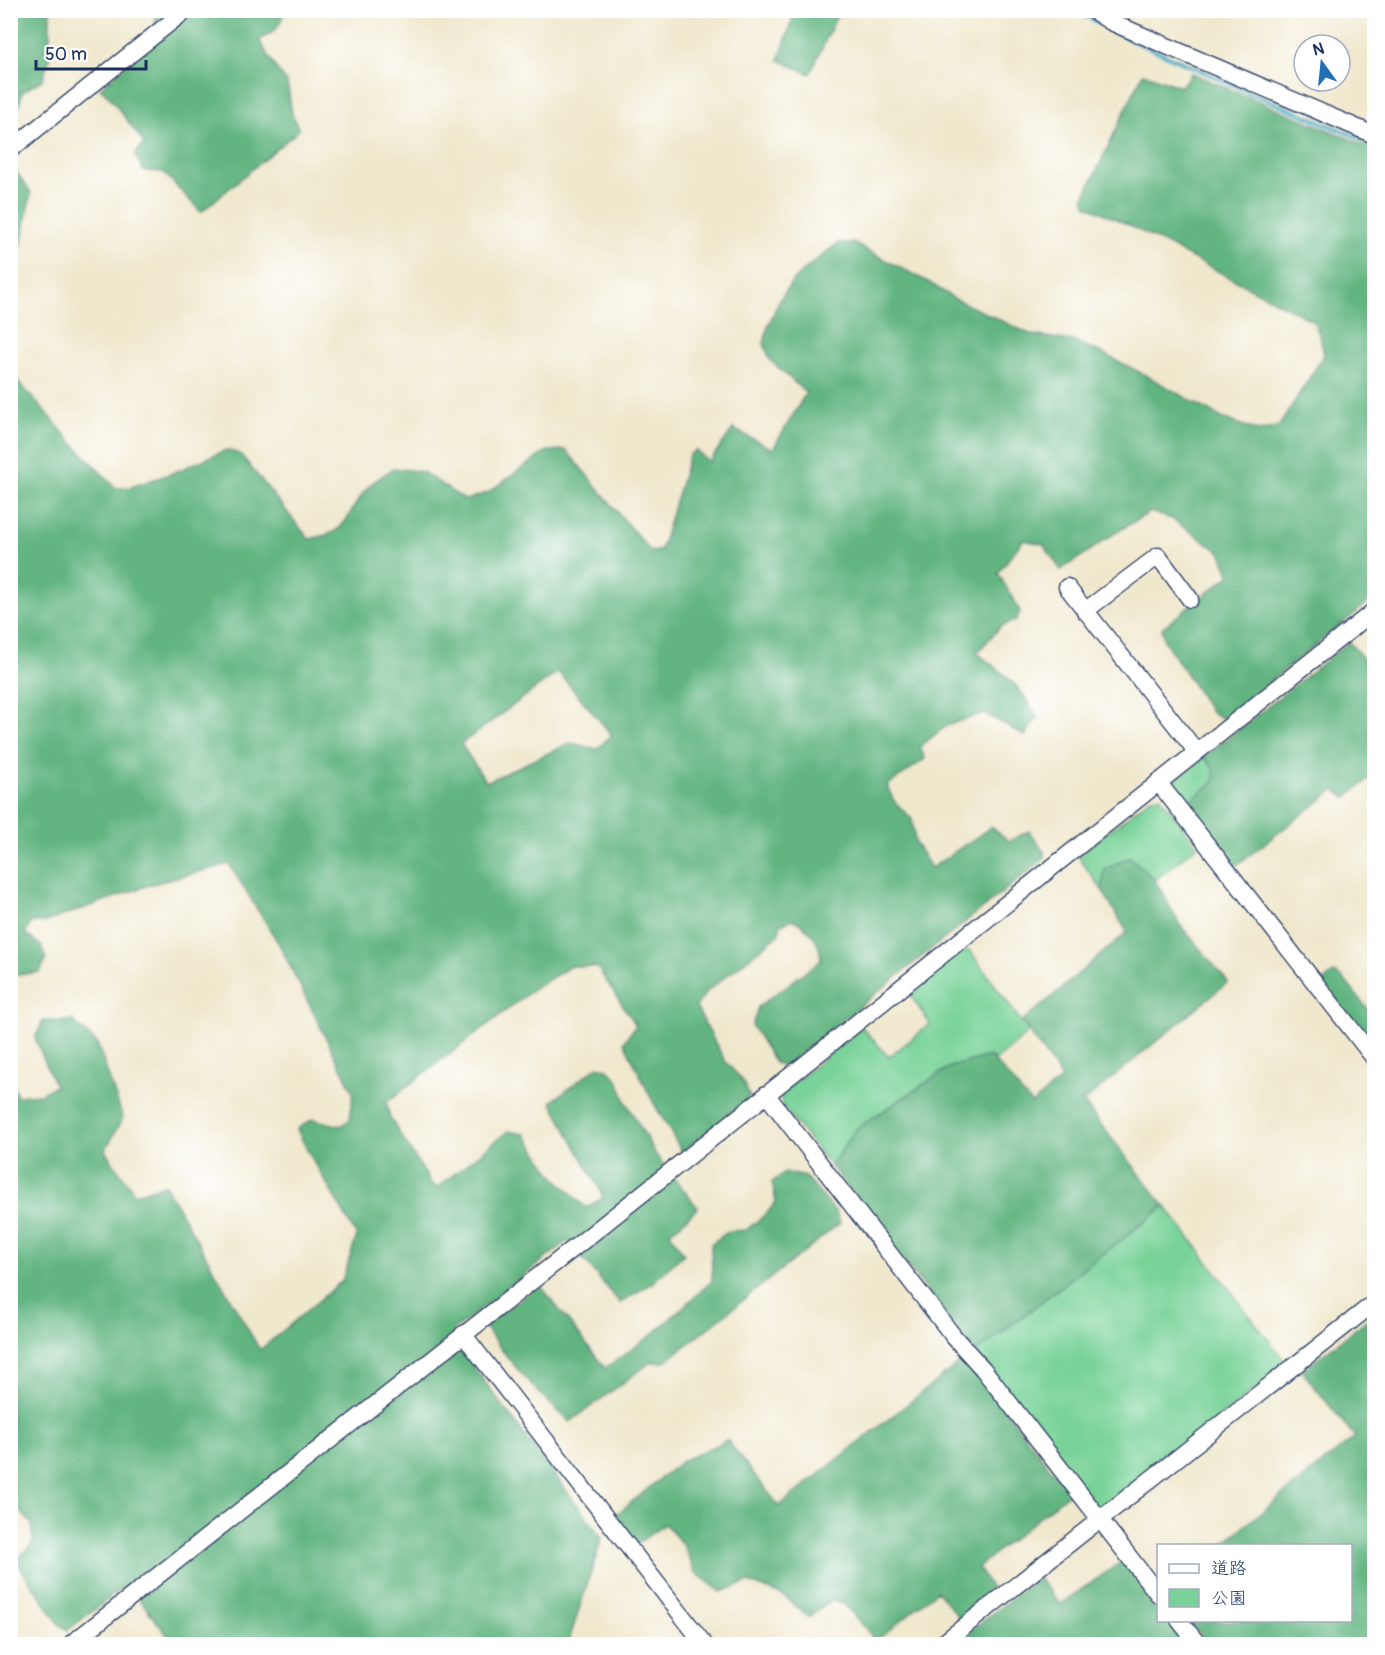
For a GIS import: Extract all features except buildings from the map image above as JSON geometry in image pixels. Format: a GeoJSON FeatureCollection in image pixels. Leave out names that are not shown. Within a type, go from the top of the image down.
{"type":"FeatureCollection","features":[{"type":"Feature","properties":{"kind":"street"},"geometry":{"type":"LineString","coordinates":[[10,150],[186,10]]}},
{"type":"Feature","properties":{"kind":"street"},"geometry":{"type":"LineString","coordinates":[[1092,10],[1132,31],[1374,135]]}},
{"type":"Feature","properties":{"kind":"street"},"geometry":{"type":"LineString","coordinates":[[1085,611],[1158,556],[1190,598]]}},
{"type":"Feature","properties":{"kind":"street"},"geometry":{"type":"LineString","coordinates":[[1067,587],[1196,751]]}},
{"type":"Feature","properties":{"kind":"street"},"geometry":{"type":"LineString","coordinates":[[71,1644],[1374,611]]}},
{"type":"Feature","properties":{"kind":"street"},"geometry":{"type":"LineString","coordinates":[[1158,782],[1374,1058]]}},
{"type":"Feature","properties":{"kind":"street"},"geometry":{"type":"LineString","coordinates":[[766,1094],[954,1337],[983,1369],[1157,1593]]}},
{"type":"Feature","properties":{"kind":"street"},"geometry":{"type":"LineString","coordinates":[[942,1644],[1374,1303]]}},
{"type":"Feature","properties":{"kind":"street"},"geometry":{"type":"LineString","coordinates":[[463,1334],[704,1644]]}},
{"type":"Feature","properties":{"kind":"street"},"geometry":{"type":"LineString","coordinates":[[1181,1622],[1198,1644]]}},
{"type":"Feature","properties":{"kind":"green space"},"geometry":{"type":"Polygon","coordinates":[[[11,10],[50,11],[50,58],[42,80],[22,92],[14,130],[11,131],[11,10]]]}},
{"type":"Feature","properties":{"kind":"green space"},"geometry":{"type":"Polygon","coordinates":[[[157,11],[284,11],[276,29],[259,40],[287,82],[292,114],[299,130],[201,212],[163,172],[144,171],[135,155],[144,143],[108,95],[100,88],[157,39],[155,21],[157,11]]]}},
{"type":"Feature","properties":{"kind":"green space"},"geometry":{"type":"Polygon","coordinates":[[[795,11],[839,11],[810,74],[779,60],[795,11]]]}},
{"type":"Feature","properties":{"kind":"green space"},"geometry":{"type":"Polygon","coordinates":[[[1143,73],[1181,87],[1191,73],[1374,149],[1374,598],[1223,719],[1211,712],[1164,640],[1162,628],[1230,575],[1220,552],[1172,519],[1150,512],[1061,570],[1043,544],[1023,540],[998,573],[1020,611],[1016,621],[1001,626],[977,653],[1011,681],[1037,717],[1025,736],[984,713],[948,725],[920,746],[925,759],[887,786],[894,801],[912,819],[915,842],[931,868],[991,827],[1009,841],[1029,831],[1044,852],[1044,859],[785,1066],[775,1063],[752,1026],[758,1007],[821,960],[816,941],[804,927],[793,919],[781,924],[778,935],[706,992],[696,1007],[725,1061],[742,1080],[750,1097],[682,1152],[652,1100],[624,1042],[636,1025],[597,967],[571,966],[538,986],[387,1102],[390,1118],[432,1185],[438,1187],[508,1131],[525,1134],[553,1175],[586,1208],[603,1198],[551,1102],[598,1066],[609,1070],[618,1080],[625,1100],[656,1155],[698,1208],[670,1233],[684,1254],[652,1283],[620,1303],[568,1241],[453,1331],[463,1353],[602,1538],[568,1644],[174,1644],[126,1585],[68,1630],[60,1625],[16,1561],[33,1543],[32,1524],[17,1508],[11,1511],[10,1078],[17,1096],[40,1094],[55,1086],[35,1038],[43,1021],[73,1021],[97,1043],[123,1118],[105,1151],[135,1194],[165,1185],[260,1350],[342,1281],[357,1236],[297,1129],[313,1119],[341,1126],[350,1119],[353,1092],[279,944],[229,864],[152,884],[45,922],[32,922],[25,933],[41,946],[46,959],[40,972],[11,976],[11,373],[116,488],[131,487],[170,474],[226,450],[240,454],[309,539],[339,529],[367,488],[394,468],[423,472],[465,500],[487,493],[547,451],[566,450],[651,552],[661,550],[689,455],[696,450],[709,462],[733,429],[773,449],[806,393],[770,360],[764,344],[768,326],[779,301],[791,283],[804,270],[838,243],[853,243],[928,282],[955,299],[1032,335],[1073,341],[1102,353],[1222,418],[1259,431],[1279,426],[1324,355],[1320,336],[1313,321],[1086,205],[1084,197],[1143,73]],[[558,672],[461,744],[486,782],[570,743],[597,749],[612,735],[558,672]]]}},
{"type":"Feature","properties":{"kind":"green space"},"geometry":{"type":"Polygon","coordinates":[[[11,164],[31,193],[15,277],[11,286],[11,164]]]}},
{"type":"Feature","properties":{"kind":"green space"},"geometry":{"type":"Polygon","coordinates":[[[1349,642],[1374,671],[1374,775],[1346,797],[1334,790],[1234,867],[1184,805],[1214,782],[1214,769],[1204,757],[1349,642]]]}},
{"type":"Feature","properties":{"kind":"green space"},"geometry":{"type":"Polygon","coordinates":[[[1204,757],[1214,769],[1214,782],[1184,805],[1172,787],[1172,782],[1204,757]]]}},
{"type":"Feature","properties":{"kind":"green space"},"geometry":{"type":"Polygon","coordinates":[[[1160,796],[1197,846],[1155,880],[1130,858],[1105,869],[1102,890],[1078,856],[1152,797],[1160,796]]]}},
{"type":"Feature","properties":{"kind":"green space"},"geometry":{"type":"Polygon","coordinates":[[[1130,857],[1155,880],[1180,925],[1228,982],[1083,1102],[1165,1206],[975,1353],[831,1166],[857,1128],[950,1067],[990,1056],[1032,1104],[1062,1078],[1022,1022],[1127,932],[1102,890],[1105,869],[1130,857]]]}},
{"type":"Feature","properties":{"kind":"green space"},"geometry":{"type":"Polygon","coordinates":[[[958,950],[970,951],[1029,1032],[995,1061],[990,1056],[950,1067],[857,1128],[831,1166],[784,1109],[780,1095],[862,1027],[889,1057],[930,1024],[909,993],[958,950]]]}},
{"type":"Feature","properties":{"kind":"green space"},"geometry":{"type":"Polygon","coordinates":[[[1334,973],[1343,978],[1374,1017],[1374,1055],[1321,985],[1334,973]]]}},
{"type":"Feature","properties":{"kind":"green space"},"geometry":{"type":"Polygon","coordinates":[[[785,1172],[805,1177],[836,1212],[840,1223],[665,1362],[651,1362],[570,1422],[524,1376],[484,1325],[540,1285],[605,1368],[652,1335],[712,1281],[711,1244],[729,1231],[746,1230],[767,1213],[776,1202],[772,1182],[785,1172]]]}},
{"type":"Feature","properties":{"kind":"green space"},"geometry":{"type":"Polygon","coordinates":[[[1165,1206],[1287,1364],[1106,1508],[1095,1506],[975,1353],[1165,1206]]]}},
{"type":"Feature","properties":{"kind":"green space"},"geometry":{"type":"Polygon","coordinates":[[[1374,1314],[1374,1644],[1208,1644],[1190,1622],[1352,1622],[1352,1544],[1222,1544],[1355,1437],[1302,1371],[1374,1314]]]}},
{"type":"Feature","properties":{"kind":"green space"},"geometry":{"type":"Polygon","coordinates":[[[963,1360],[967,1360],[1069,1493],[978,1567],[995,1595],[961,1620],[937,1591],[876,1641],[845,1605],[832,1600],[809,1617],[782,1595],[748,1582],[721,1592],[695,1572],[684,1546],[665,1524],[637,1544],[629,1541],[612,1518],[682,1461],[727,1440],[779,1506],[963,1360]]]}},
{"type":"Feature","properties":{"kind":"green space"},"geometry":{"type":"Polygon","coordinates":[[[1124,1560],[1157,1603],[1157,1622],[1173,1622],[1191,1644],[969,1644],[971,1630],[1038,1578],[1060,1604],[1124,1560]]]}},
{"type":"Feature","properties":{"kind":"waterway"},"geometry":{"type":"LineString","coordinates":[[1076,10],[1100,24]]}},
{"type":"Feature","properties":{"kind":"waterway"},"geometry":{"type":"LineString","coordinates":[[1107,29],[1374,144]]}}]}
